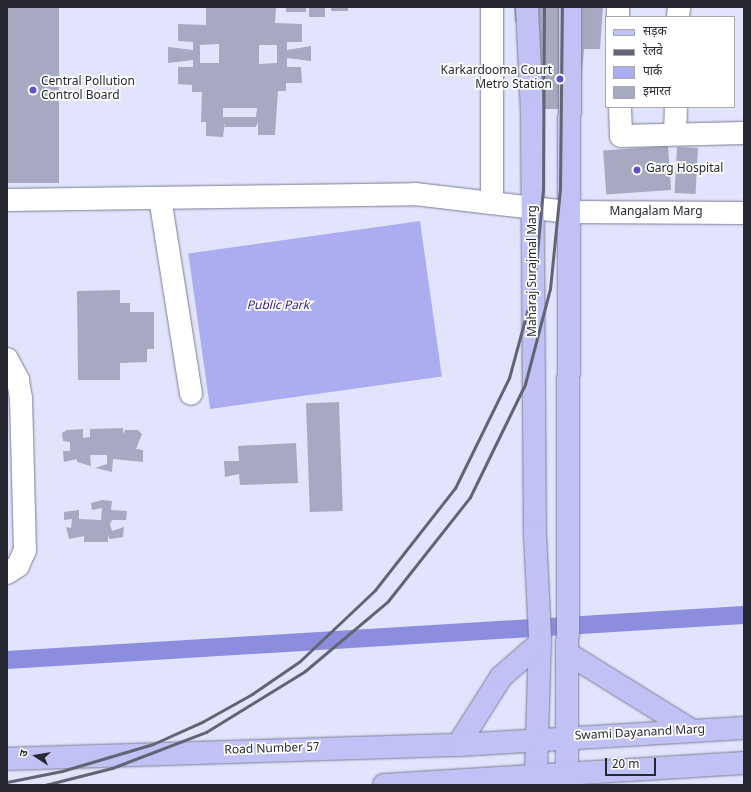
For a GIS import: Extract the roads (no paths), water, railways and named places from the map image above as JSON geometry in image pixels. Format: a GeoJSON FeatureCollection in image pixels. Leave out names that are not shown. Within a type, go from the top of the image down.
{"type":"FeatureCollection","features":[{"type":"Feature","properties":{"kind":"main road","name":"Maharaj Surajmal Marg"},"geometry":{"type":"LineString","coordinates":[[527,7],[533,208],[535,534],[540,640],[536,775]]}},
{"type":"Feature","properties":{"kind":"main road"},"geometry":{"type":"LineString","coordinates":[[567,779],[567,653],[571,511],[568,212],[570,7]]}},
{"type":"Feature","properties":{"kind":"main road"},"geometry":{"type":"LineString","coordinates":[[458,745],[500,677],[540,640]]}},
{"type":"Feature","properties":{"kind":"main road"},"geometry":{"type":"LineString","coordinates":[[567,653],[693,731]]}},
{"type":"Feature","properties":{"kind":"main road","name":"Swami Dayanand Marg"},"geometry":{"type":"LineString","coordinates":[[536,740],[744,728]]}},
{"type":"Feature","properties":{"kind":"main road","name":"Road Number 57"},"geometry":{"type":"LineString","coordinates":[[7,759],[458,745],[536,740]]}},
{"type":"Feature","properties":{"kind":"main road"},"geometry":{"type":"LineString","coordinates":[[384,785],[472,782],[536,775],[567,779],[744,763]]}},
{"type":"Feature","properties":{"kind":"street"},"geometry":{"type":"LineString","coordinates":[[492,7],[492,203]]}},
{"type":"Feature","properties":{"kind":"street"},"geometry":{"type":"LineString","coordinates":[[620,108],[621,136],[744,133]]}},
{"type":"Feature","properties":{"kind":"street"},"geometry":{"type":"LineString","coordinates":[[676,108],[676,134]]}},
{"type":"Feature","properties":{"kind":"street","name":"Mangalam Marg"},"geometry":{"type":"LineString","coordinates":[[7,200],[415,194],[568,212],[744,213]]}},
{"type":"Feature","properties":{"kind":"street"},"geometry":{"type":"LineString","coordinates":[[160,198],[191,394]]}},
{"type":"Feature","properties":{"kind":"street"},"geometry":{"type":"LineString","coordinates":[[7,359],[18,380],[21,398],[25,550],[18,566],[7,573]]}},
{"type":"Feature","properties":{"kind":"waterway"},"geometry":{"type":"LineString","coordinates":[[7,660],[744,615]]}},
{"type":"Feature","properties":{"kind":"railway"},"geometry":{"type":"LineString","coordinates":[[7,782],[62,771],[153,744],[202,722],[252,694],[300,661],[375,590],[455,488],[509,378],[534,286],[543,189],[544,7]]}},
{"type":"Feature","properties":{"kind":"railway"},"geometry":{"type":"LineString","coordinates":[[45,785],[112,768],[206,732],[305,671],[388,601],[470,497],[525,384],[550,289],[560,189],[562,7]]}},
{"type":"Feature","properties":{"kind":"place","name":"Karkardooma Court Metro Station"},"geometry":{"type":"Point","coordinates":[560,79]}},
{"type":"Feature","properties":{"kind":"place","name":"Central Pollution Control Board"},"geometry":{"type":"Point","coordinates":[33,90]}},
{"type":"Feature","properties":{"kind":"place","name":"Garg Hospital"},"geometry":{"type":"Point","coordinates":[637,170]}},
{"type":"Feature","properties":{"kind":"park label","name":"Public Park"},"geometry":{"type":"Point","coordinates":[278,307]}}]}
